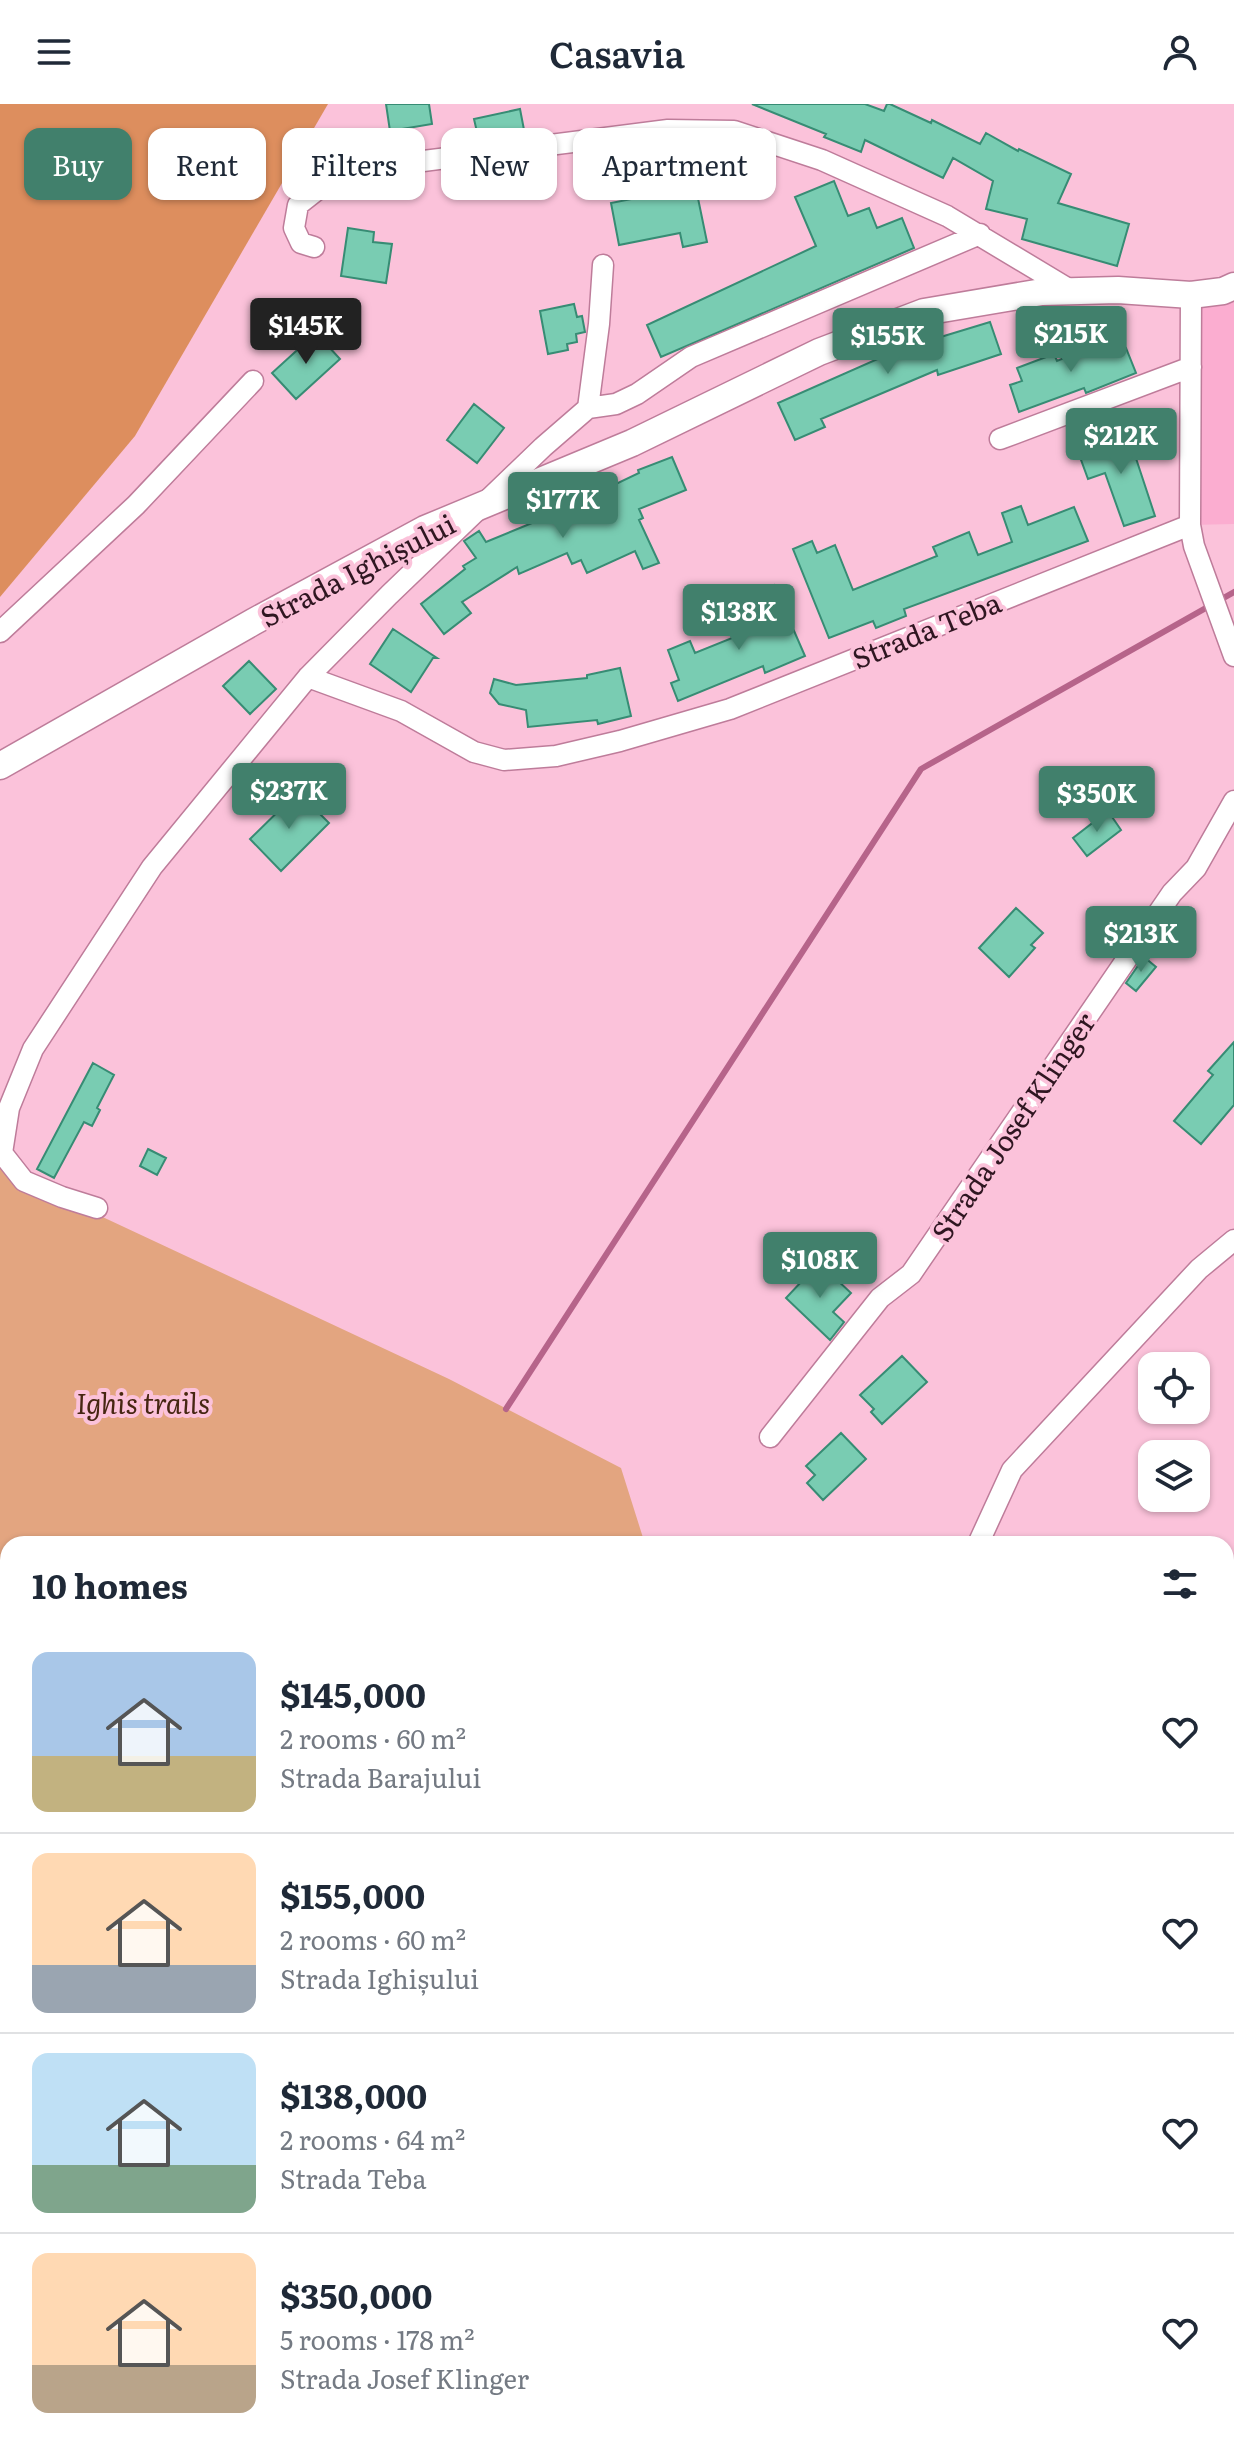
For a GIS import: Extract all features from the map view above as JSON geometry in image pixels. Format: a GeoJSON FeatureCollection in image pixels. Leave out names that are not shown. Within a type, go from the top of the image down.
{"type":"FeatureCollection","features":[{"type":"Feature","properties":{"kind":"street"},"geometry":{"type":"LineString","coordinates":[[314,247],[301,243],[294,228],[298,205],[326,183],[384,166],[668,130],[734,131],[822,160],[947,216],[1072,291]]}},
{"type":"Feature","properties":{"kind":"street"},"geometry":{"type":"LineString","coordinates":[[97,1208],[24,1181],[2,1153],[9,1108],[33,1049],[152,867],[308,677],[543,447],[588,408],[616,404],[637,394],[691,357],[980,234]]}},
{"type":"Feature","properties":{"kind":"street"},"geometry":{"type":"LineString","coordinates":[[588,408],[603,265]]}},
{"type":"Feature","properties":{"kind":"street","name":"Strada Ighișului"},"geometry":{"type":"LineString","coordinates":[[0,766],[411,536],[632,443],[819,352],[924,312],[1042,292],[1118,290],[1191,295],[1223,291],[1234,286]]}},
{"type":"Feature","properties":{"kind":"street"},"geometry":{"type":"LineString","coordinates":[[1191,295],[1190,525],[1194,546],[1230,647]]}},
{"type":"Feature","properties":{"kind":"street"},"geometry":{"type":"LineString","coordinates":[[1000,439],[1191,367]]}},
{"type":"Feature","properties":{"kind":"street"},"geometry":{"type":"LineString","coordinates":[[0,632],[136,505],[253,381]]}},
{"type":"Feature","properties":{"kind":"street","name":"Strada Teba"},"geometry":{"type":"LineString","coordinates":[[308,677],[401,711],[474,752],[504,760],[556,756],[730,709],[1190,525]]}},
{"type":"Feature","properties":{"kind":"street","name":"Strada Josef Klinger"},"geometry":{"type":"LineString","coordinates":[[770,1437],[880,1298],[911,1274],[1172,893],[1196,868],[1234,801]]}},
{"type":"Feature","properties":{"kind":"street"},"geometry":{"type":"LineString","coordinates":[[982,1536],[1012,1470],[1199,1269],[1234,1240]]}},
{"type":"Feature","properties":{"kind":"shaded area"},"geometry":{"type":"Polygon","coordinates":[[[0,104],[328,104],[314,128],[282,128],[282,183],[135,436],[0,597],[0,104]]]}},
{"type":"Feature","properties":{"kind":"shaded area"},"geometry":{"type":"Polygon","coordinates":[[[1234,286],[1234,524],[1190,525],[1191,295],[1234,286]]]}},
{"type":"Feature","properties":{"kind":"green space","name":"Ighis trails"},"geometry":{"type":"Polygon","coordinates":[[[0,1164],[62,1198],[449,1379],[621,1468],[642,1536],[0,1536],[0,1164]]]}},
{"type":"Feature","properties":{"kind":"building"},"geometry":{"type":"Polygon","coordinates":[[[386,104],[429,104],[432,124],[390,128],[386,104]]]}},
{"type":"Feature","properties":{"kind":"building"},"geometry":{"type":"Polygon","coordinates":[[[752,104],[865,104],[884,111],[890,104],[931,123],[932,120],[980,144],[986,133],[1071,174],[1058,203],[1129,224],[1117,266],[1022,239],[1027,219],[986,209],[993,181],[953,158],[943,178],[865,140],[861,152],[752,104]]]}},
{"type":"Feature","properties":{"kind":"building"},"geometry":{"type":"Polygon","coordinates":[[[520,109],[524,128],[476,128],[474,119],[520,109]]]}},
{"type":"Feature","properties":{"kind":"building"},"geometry":{"type":"Polygon","coordinates":[[[834,181],[848,216],[869,208],[877,228],[902,218],[914,248],[661,357],[647,325],[816,246],[795,197],[834,181]]]}},
{"type":"Feature","properties":{"kind":"building"},"geometry":{"type":"Polygon","coordinates":[[[626,200],[698,200],[707,242],[683,247],[680,233],[619,245],[611,203],[626,200]]]}},
{"type":"Feature","properties":{"kind":"building"},"geometry":{"type":"Polygon","coordinates":[[[348,228],[374,232],[373,242],[392,244],[386,283],[341,276],[348,228]]]}},
{"type":"Feature","properties":{"kind":"building"},"geometry":{"type":"Polygon","coordinates":[[[574,304],[577,317],[582,316],[585,332],[576,334],[577,342],[567,344],[568,350],[548,354],[540,311],[574,304]]]}},
{"type":"Feature","properties":{"kind":"building"},"geometry":{"type":"Polygon","coordinates":[[[990,322],[1001,354],[938,375],[937,370],[821,419],[825,427],[795,440],[778,403],[909,342],[911,346],[990,322]]]}},
{"type":"Feature","properties":{"kind":"building"},"geometry":{"type":"Polygon","coordinates":[[[316,333],[340,359],[296,399],[272,373],[316,333]]]}},
{"type":"Feature","properties":{"kind":"building"},"geometry":{"type":"Polygon","coordinates":[[[1113,338],[1119,351],[1126,348],[1136,373],[1086,393],[1084,388],[1019,412],[1010,385],[1022,381],[1017,368],[1054,354],[1057,361],[1113,338]]]}},
{"type":"Feature","properties":{"kind":"building"},"geometry":{"type":"Polygon","coordinates":[[[474,404],[504,428],[477,463],[447,440],[474,404]]]}},
{"type":"Feature","properties":{"kind":"building"},"geometry":{"type":"Polygon","coordinates":[[[1125,425],[1155,516],[1124,526],[1105,473],[1088,479],[1080,457],[1107,448],[1102,433],[1125,425]]]}},
{"type":"Feature","properties":{"kind":"building"},"geometry":{"type":"Polygon","coordinates":[[[672,457],[686,490],[639,509],[643,518],[639,520],[659,563],[643,569],[635,551],[587,573],[581,560],[572,564],[567,553],[519,574],[517,567],[462,602],[471,613],[444,634],[421,604],[476,558],[464,541],[479,531],[486,542],[549,516],[639,473],[638,470],[672,457]]]}},
{"type":"Feature","properties":{"kind":"building"},"geometry":{"type":"Polygon","coordinates":[[[1021,506],[1028,525],[1074,507],[1088,541],[904,609],[906,616],[876,628],[873,621],[829,638],[793,549],[812,541],[817,553],[835,545],[853,590],[937,556],[933,547],[969,532],[978,555],[1012,542],[1002,513],[1021,506]]]}},
{"type":"Feature","properties":{"kind":"building"},"geometry":{"type":"Polygon","coordinates":[[[774,585],[805,656],[765,673],[763,666],[678,701],[671,683],[679,680],[668,650],[690,641],[695,653],[762,626],[757,614],[767,610],[758,591],[774,585]]]}},
{"type":"Feature","properties":{"kind":"building"},"geometry":{"type":"Polygon","coordinates":[[[393,629],[437,658],[433,658],[411,692],[370,664],[393,629]]]}},
{"type":"Feature","properties":{"kind":"building"},"geometry":{"type":"Polygon","coordinates":[[[249,661],[276,689],[250,714],[223,686],[249,661]]]}},
{"type":"Feature","properties":{"kind":"building"},"geometry":{"type":"Polygon","coordinates":[[[620,668],[631,716],[598,724],[597,720],[528,727],[526,710],[499,704],[490,693],[494,679],[516,685],[587,678],[587,675],[620,668]]]}},
{"type":"Feature","properties":{"kind":"building"},"geometry":{"type":"Polygon","coordinates":[[[298,792],[329,823],[281,871],[250,839],[298,792]]]}},
{"type":"Feature","properties":{"kind":"building"},"geometry":{"type":"Polygon","coordinates":[[[1108,811],[1121,830],[1087,856],[1073,838],[1108,811]]]}},
{"type":"Feature","properties":{"kind":"building"},"geometry":{"type":"Polygon","coordinates":[[[1016,908],[1043,933],[1031,945],[1035,948],[1009,977],[979,948],[1016,908]]]}},
{"type":"Feature","properties":{"kind":"building"},"geometry":{"type":"Polygon","coordinates":[[[1144,957],[1156,967],[1136,991],[1126,983],[1144,957]]]}},
{"type":"Feature","properties":{"kind":"building"},"geometry":{"type":"Polygon","coordinates":[[[1234,1042],[1234,1105],[1201,1144],[1174,1121],[1213,1075],[1208,1071],[1234,1042]]]}},
{"type":"Feature","properties":{"kind":"building"},"geometry":{"type":"Polygon","coordinates":[[[93,1063],[114,1075],[97,1108],[100,1110],[92,1126],[84,1122],[54,1178],[37,1169],[93,1063]]]}},
{"type":"Feature","properties":{"kind":"building"},"geometry":{"type":"Polygon","coordinates":[[[148,1149],[166,1158],[157,1175],[140,1166],[148,1149]]]}},
{"type":"Feature","properties":{"kind":"building"},"geometry":{"type":"Polygon","coordinates":[[[819,1263],[851,1293],[833,1312],[844,1322],[830,1340],[786,1298],[819,1263]]]}},
{"type":"Feature","properties":{"kind":"building"},"geometry":{"type":"Polygon","coordinates":[[[902,1356],[927,1382],[882,1424],[871,1412],[874,1409],[860,1395],[902,1356]]]}},
{"type":"Feature","properties":{"kind":"building"},"geometry":{"type":"Polygon","coordinates":[[[841,1433],[866,1459],[823,1500],[807,1483],[815,1475],[806,1466],[841,1433]]]}},
{"type":"Feature","properties":{"kind":"waterway"},"geometry":{"type":"LineString","coordinates":[[506,1409],[921,769],[1234,592]]}}]}
